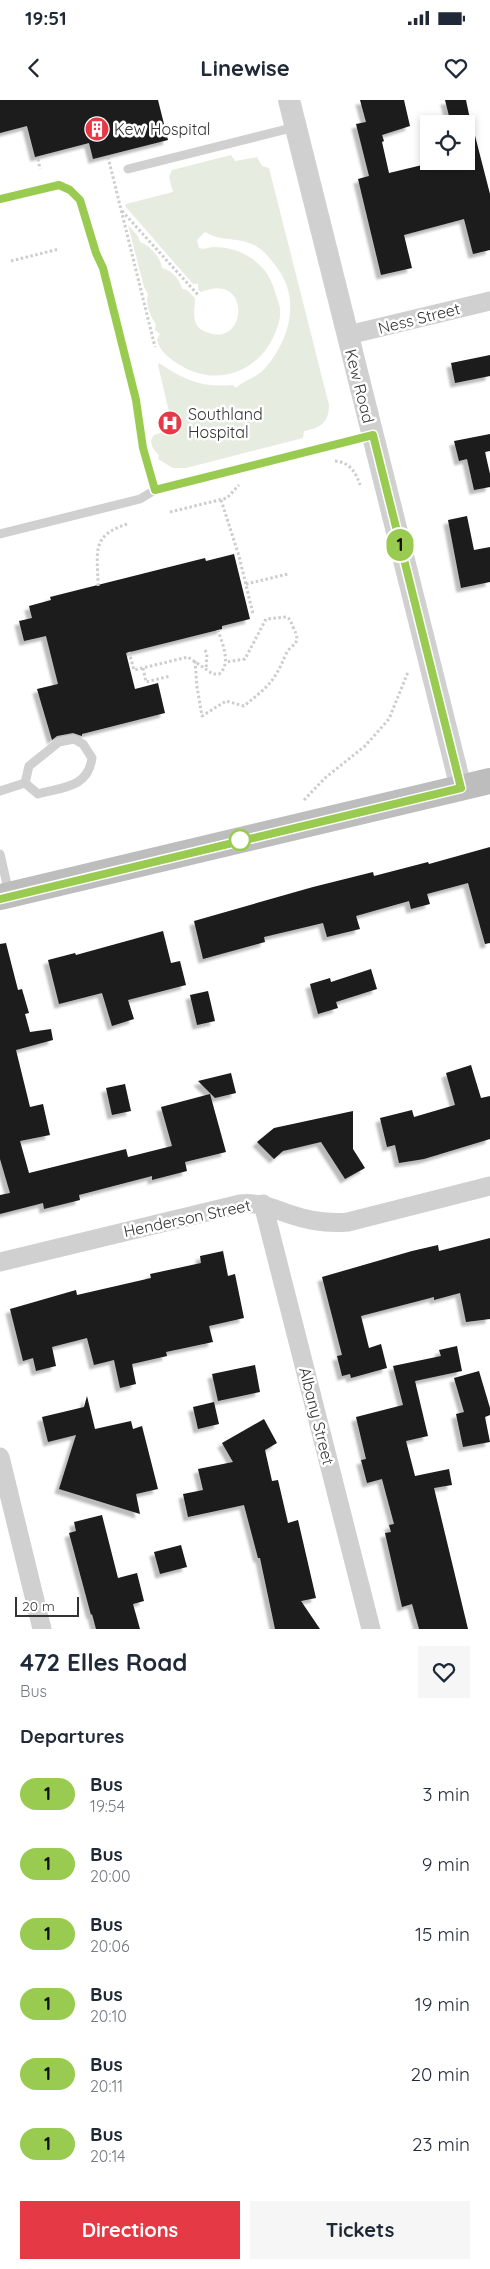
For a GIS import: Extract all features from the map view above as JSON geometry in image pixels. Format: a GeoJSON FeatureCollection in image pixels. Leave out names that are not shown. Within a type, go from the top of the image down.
{"type":"FeatureCollection","features":[{"type":"Feature","properties":{"kind":"main road"},"geometry":{"type":"LineString","coordinates":[[3,897],[490,781]]}},
{"type":"Feature","properties":{"kind":"street","name":"Kew Road"},"geometry":{"type":"LineString","coordinates":[[289,100],[461,788]]}},
{"type":"Feature","properties":{"kind":"street","name":"Ness Street"},"geometry":{"type":"LineString","coordinates":[[348,335],[490,300]]}},
{"type":"Feature","properties":{"kind":"street","name":"Henderson Street"},"geometry":{"type":"LineString","coordinates":[[0,1262],[240,1204],[262,1204],[314,1221],[340,1223],[490,1186]]}},
{"type":"Feature","properties":{"kind":"street","name":"Albany Street"},"geometry":{"type":"LineString","coordinates":[[262,1204],[371,1629]]}},
{"type":"Feature","properties":{"kind":"street"},"geometry":{"type":"LineString","coordinates":[[0,1458],[42,1629]]}},
{"type":"Feature","properties":{"kind":"lane"},"geometry":{"type":"LineString","coordinates":[[128,169],[296,127]]}},
{"type":"Feature","properties":{"kind":"lane"},"geometry":{"type":"LineString","coordinates":[[0,199],[59,185],[70,190],[80,200],[96,253],[103,268],[136,400],[143,448],[155,490]]}},
{"type":"Feature","properties":{"kind":"lane"},"geometry":{"type":"LineString","coordinates":[[0,534],[140,499],[155,490],[373,435]]}},
{"type":"Feature","properties":{"kind":"lane"},"geometry":{"type":"LineString","coordinates":[[74,739],[83,744],[92,758],[91,769],[85,778],[76,784],[38,794],[25,783],[29,766],[59,742],[74,739]]}},
{"type":"Feature","properties":{"kind":"lane"},"geometry":{"type":"LineString","coordinates":[[0,791],[25,783]]}},
{"type":"Feature","properties":{"kind":"lane"},"geometry":{"type":"LineString","coordinates":[[0,854],[3,897]]}},
{"type":"Feature","properties":{"kind":"path"},"geometry":{"type":"LineString","coordinates":[[108,157],[155,347]]}},
{"type":"Feature","properties":{"kind":"path"},"geometry":{"type":"LineString","coordinates":[[38,159],[40,169]]}},
{"type":"Feature","properties":{"kind":"path"},"geometry":{"type":"LineString","coordinates":[[121,210],[199,296]]}},
{"type":"Feature","properties":{"kind":"path"},"geometry":{"type":"LineString","coordinates":[[11,262],[59,249]]}},
{"type":"Feature","properties":{"kind":"path"},"geometry":{"type":"LineString","coordinates":[[333,462],[338,461],[350,466],[360,485]]}},
{"type":"Feature","properties":{"kind":"path"},"geometry":{"type":"LineString","coordinates":[[170,512],[227,498],[238,486],[247,483]]}},
{"type":"Feature","properties":{"kind":"path"},"geometry":{"type":"LineString","coordinates":[[221,500],[253,614]]}},
{"type":"Feature","properties":{"kind":"path"},"geometry":{"type":"LineString","coordinates":[[98,586],[100,543],[109,530],[127,524]]}},
{"type":"Feature","properties":{"kind":"path"},"geometry":{"type":"LineString","coordinates":[[246,584],[288,574]]}},
{"type":"Feature","properties":{"kind":"path"},"geometry":{"type":"LineString","coordinates":[[195,661],[202,716],[205,716],[226,701],[244,706],[275,679],[285,656],[297,641],[298,636],[290,619],[266,619],[246,659],[226,662]]}},
{"type":"Feature","properties":{"kind":"path"},"geometry":{"type":"LineString","coordinates":[[129,652],[134,670],[185,658],[195,661],[212,674],[219,674],[226,662],[218,630]]}},
{"type":"Feature","properties":{"kind":"path"},"geometry":{"type":"LineString","coordinates":[[205,650],[207,654],[206,669]]}},
{"type":"Feature","properties":{"kind":"path"},"geometry":{"type":"LineString","coordinates":[[143,668],[146,682],[170,676]]}},
{"type":"Feature","properties":{"kind":"path"},"geometry":{"type":"LineString","coordinates":[[325,778],[365,746],[389,719],[409,670]]}},
{"type":"Feature","properties":{"kind":"shaded area"},"geometry":{"type":"Polygon","coordinates":[[[231,155],[235,161],[257,157],[262,166],[269,168],[329,411],[322,424],[304,431],[303,438],[186,468],[173,468],[158,459],[159,455],[151,443],[154,435],[173,429],[159,363],[194,382],[222,386],[233,385],[236,388],[264,370],[282,342],[290,316],[288,290],[283,277],[275,265],[259,248],[244,241],[216,237],[205,232],[197,240],[199,248],[219,247],[238,251],[257,262],[265,271],[273,286],[279,305],[279,320],[273,338],[265,351],[256,361],[244,368],[232,373],[206,375],[180,365],[166,355],[158,344],[157,340],[160,334],[155,330],[156,324],[149,309],[148,294],[144,287],[128,225],[138,236],[140,242],[154,252],[160,260],[162,268],[172,273],[178,279],[182,289],[187,290],[195,298],[194,318],[198,327],[209,333],[222,334],[231,329],[237,320],[236,299],[229,291],[217,288],[201,292],[198,290],[198,284],[193,284],[125,206],[126,204],[173,192],[169,177],[172,170],[231,155]]]}},
{"type":"Feature","properties":{"kind":"building","name":"Kew Hospital"},"geometry":{"type":"Polygon","coordinates":[[[0,100],[158,100],[168,140],[93,159],[89,143],[35,157],[27,126],[0,133],[0,100]]]}},
{"type":"Feature","properties":{"kind":"building"},"geometry":{"type":"Polygon","coordinates":[[[360,100],[404,100],[410,126],[382,135],[389,173],[420,166],[420,170],[475,170],[475,136],[490,194],[490,250],[473,254],[464,219],[404,235],[412,268],[381,275],[358,179],[369,176],[356,124],[366,122],[360,100]]]}},
{"type":"Feature","properties":{"kind":"building"},"geometry":{"type":"Polygon","coordinates":[[[445,100],[466,100],[469,115],[449,115],[445,100]]]}},
{"type":"Feature","properties":{"kind":"building"},"geometry":{"type":"Polygon","coordinates":[[[490,355],[490,376],[455,383],[451,363],[490,355]]]}},
{"type":"Feature","properties":{"kind":"building"},"geometry":{"type":"Polygon","coordinates":[[[490,434],[490,451],[485,452],[490,474],[490,487],[474,490],[467,459],[459,461],[454,441],[490,434]]]}},
{"type":"Feature","properties":{"kind":"building"},"geometry":{"type":"Polygon","coordinates":[[[467,516],[474,550],[490,547],[490,582],[461,588],[448,520],[467,516]]]}},
{"type":"Feature","properties":{"kind":"building"},"geometry":{"type":"Polygon","coordinates":[[[234,554],[250,619],[222,626],[222,629],[126,653],[135,689],[158,683],[165,713],[82,734],[82,736],[73,733],[57,736],[52,740],[37,689],[58,684],[46,636],[24,641],[19,621],[32,618],[29,606],[51,600],[50,597],[205,558],[206,561],[234,554]]]}},
{"type":"Feature","properties":{"kind":"building"},"geometry":{"type":"Polygon","coordinates":[[[490,847],[490,943],[485,944],[468,883],[427,894],[430,904],[411,909],[409,901],[356,916],[360,929],[327,937],[323,923],[264,937],[265,942],[203,959],[194,921],[373,872],[374,876],[428,862],[429,864],[490,847]]]}},
{"type":"Feature","properties":{"kind":"building"},"geometry":{"type":"Polygon","coordinates":[[[163,931],[171,963],[180,961],[186,985],[128,1000],[134,1019],[112,1026],[102,993],[59,1004],[48,960],[75,953],[76,955],[163,931]]]}},
{"type":"Feature","properties":{"kind":"building"},"geometry":{"type":"Polygon","coordinates":[[[6,943],[18,990],[22,989],[29,1013],[25,1014],[30,1032],[51,1029],[53,1040],[16,1050],[30,1107],[43,1104],[50,1135],[20,1141],[29,1173],[126,1149],[128,1157],[172,1146],[161,1107],[210,1094],[226,1152],[185,1162],[187,1171],[152,1180],[152,1176],[79,1195],[80,1200],[44,1209],[43,1203],[0,1214],[0,1195],[10,1193],[0,1159],[0,944],[6,943]]]}},
{"type":"Feature","properties":{"kind":"building"},"geometry":{"type":"Polygon","coordinates":[[[371,969],[377,989],[336,1002],[338,1008],[318,1014],[310,984],[330,978],[331,982],[371,969]]]}},
{"type":"Feature","properties":{"kind":"building"},"geometry":{"type":"Polygon","coordinates":[[[208,991],[215,1021],[197,1025],[190,995],[208,991]]]}},
{"type":"Feature","properties":{"kind":"building"},"geometry":{"type":"Polygon","coordinates":[[[471,1065],[481,1098],[490,1096],[490,1139],[424,1159],[399,1163],[395,1145],[387,1147],[380,1118],[412,1110],[414,1117],[455,1105],[446,1073],[471,1065]]]}},
{"type":"Feature","properties":{"kind":"building"},"geometry":{"type":"Polygon","coordinates":[[[231,1073],[236,1093],[215,1098],[198,1081],[231,1073]]]}},
{"type":"Feature","properties":{"kind":"building"},"geometry":{"type":"Polygon","coordinates":[[[125,1084],[131,1111],[112,1115],[106,1088],[125,1084]]]}},
{"type":"Feature","properties":{"kind":"building"},"geometry":{"type":"Polygon","coordinates":[[[353,1111],[353,1149],[365,1168],[345,1179],[321,1142],[283,1151],[274,1159],[257,1142],[274,1128],[353,1111]]]}},
{"type":"Feature","properties":{"kind":"building"},"geometry":{"type":"Polygon","coordinates":[[[490,1238],[490,1319],[466,1322],[460,1293],[434,1300],[434,1297],[361,1316],[369,1348],[381,1344],[387,1368],[351,1378],[350,1374],[342,1376],[337,1356],[342,1355],[322,1277],[412,1251],[438,1245],[439,1251],[490,1238]]]}},
{"type":"Feature","properties":{"kind":"building"},"geometry":{"type":"Polygon","coordinates":[[[223,1251],[228,1276],[235,1274],[244,1318],[209,1326],[213,1342],[166,1352],[167,1356],[132,1364],[136,1384],[120,1388],[114,1360],[94,1365],[87,1338],[52,1347],[56,1366],[36,1371],[33,1358],[23,1361],[10,1309],[76,1290],[77,1295],[151,1278],[150,1274],[201,1263],[200,1256],[223,1251]]]}},
{"type":"Feature","properties":{"kind":"building"},"geometry":{"type":"Polygon","coordinates":[[[457,1346],[462,1371],[415,1381],[428,1436],[406,1441],[415,1476],[449,1469],[452,1485],[434,1488],[468,1629],[419,1629],[412,1604],[402,1607],[385,1533],[391,1532],[389,1525],[394,1524],[382,1479],[367,1483],[361,1460],[366,1459],[356,1417],[403,1405],[393,1366],[441,1356],[439,1350],[457,1346]]]}},
{"type":"Feature","properties":{"kind":"building"},"geometry":{"type":"Polygon","coordinates":[[[255,1365],[260,1392],[218,1401],[212,1374],[255,1365]]]}},
{"type":"Feature","properties":{"kind":"building"},"geometry":{"type":"Polygon","coordinates":[[[479,1371],[490,1408],[490,1415],[485,1417],[490,1442],[463,1447],[456,1414],[464,1412],[454,1378],[479,1371]]]}},
{"type":"Feature","properties":{"kind":"building"},"geometry":{"type":"Polygon","coordinates":[[[87,1396],[95,1429],[131,1421],[133,1429],[142,1426],[158,1489],[136,1494],[140,1514],[59,1489],[76,1435],[48,1442],[42,1417],[84,1407],[87,1396]]]}},
{"type":"Feature","properties":{"kind":"building"},"geometry":{"type":"Polygon","coordinates":[[[214,1402],[219,1424],[198,1429],[193,1407],[214,1402]]]}},
{"type":"Feature","properties":{"kind":"building"},"geometry":{"type":"Polygon","coordinates":[[[264,1419],[277,1443],[265,1450],[272,1481],[278,1480],[288,1523],[298,1520],[316,1598],[301,1601],[320,1629],[275,1629],[260,1558],[258,1558],[244,1505],[188,1517],[183,1494],[203,1490],[198,1469],[233,1462],[222,1443],[264,1419]]]}},
{"type":"Feature","properties":{"kind":"building"},"geometry":{"type":"Polygon","coordinates":[[[102,1515],[118,1578],[137,1573],[144,1601],[133,1604],[140,1629],[96,1629],[91,1615],[69,1533],[76,1531],[74,1522],[102,1515]]]}},
{"type":"Feature","properties":{"kind":"building"},"geometry":{"type":"Polygon","coordinates":[[[181,1545],[187,1567],[160,1574],[154,1552],[181,1545]]]}},
{"type":"Feature","properties":{"kind":"bus line","name":"1"},"geometry":{"type":"LineString","coordinates":[[0,199],[59,185],[70,190],[80,200],[96,253],[103,268],[136,400],[143,448],[155,490],[373,435],[461,788],[9,895],[0,899]]}},
{"type":"Feature","properties":{"kind":"place","name":"Kew Hospital"},"geometry":{"type":"Point","coordinates":[97,129]}},
{"type":"Feature","properties":{"kind":"place","name":"Southland Hospital"},"geometry":{"type":"Point","coordinates":[170,423]}}]}
